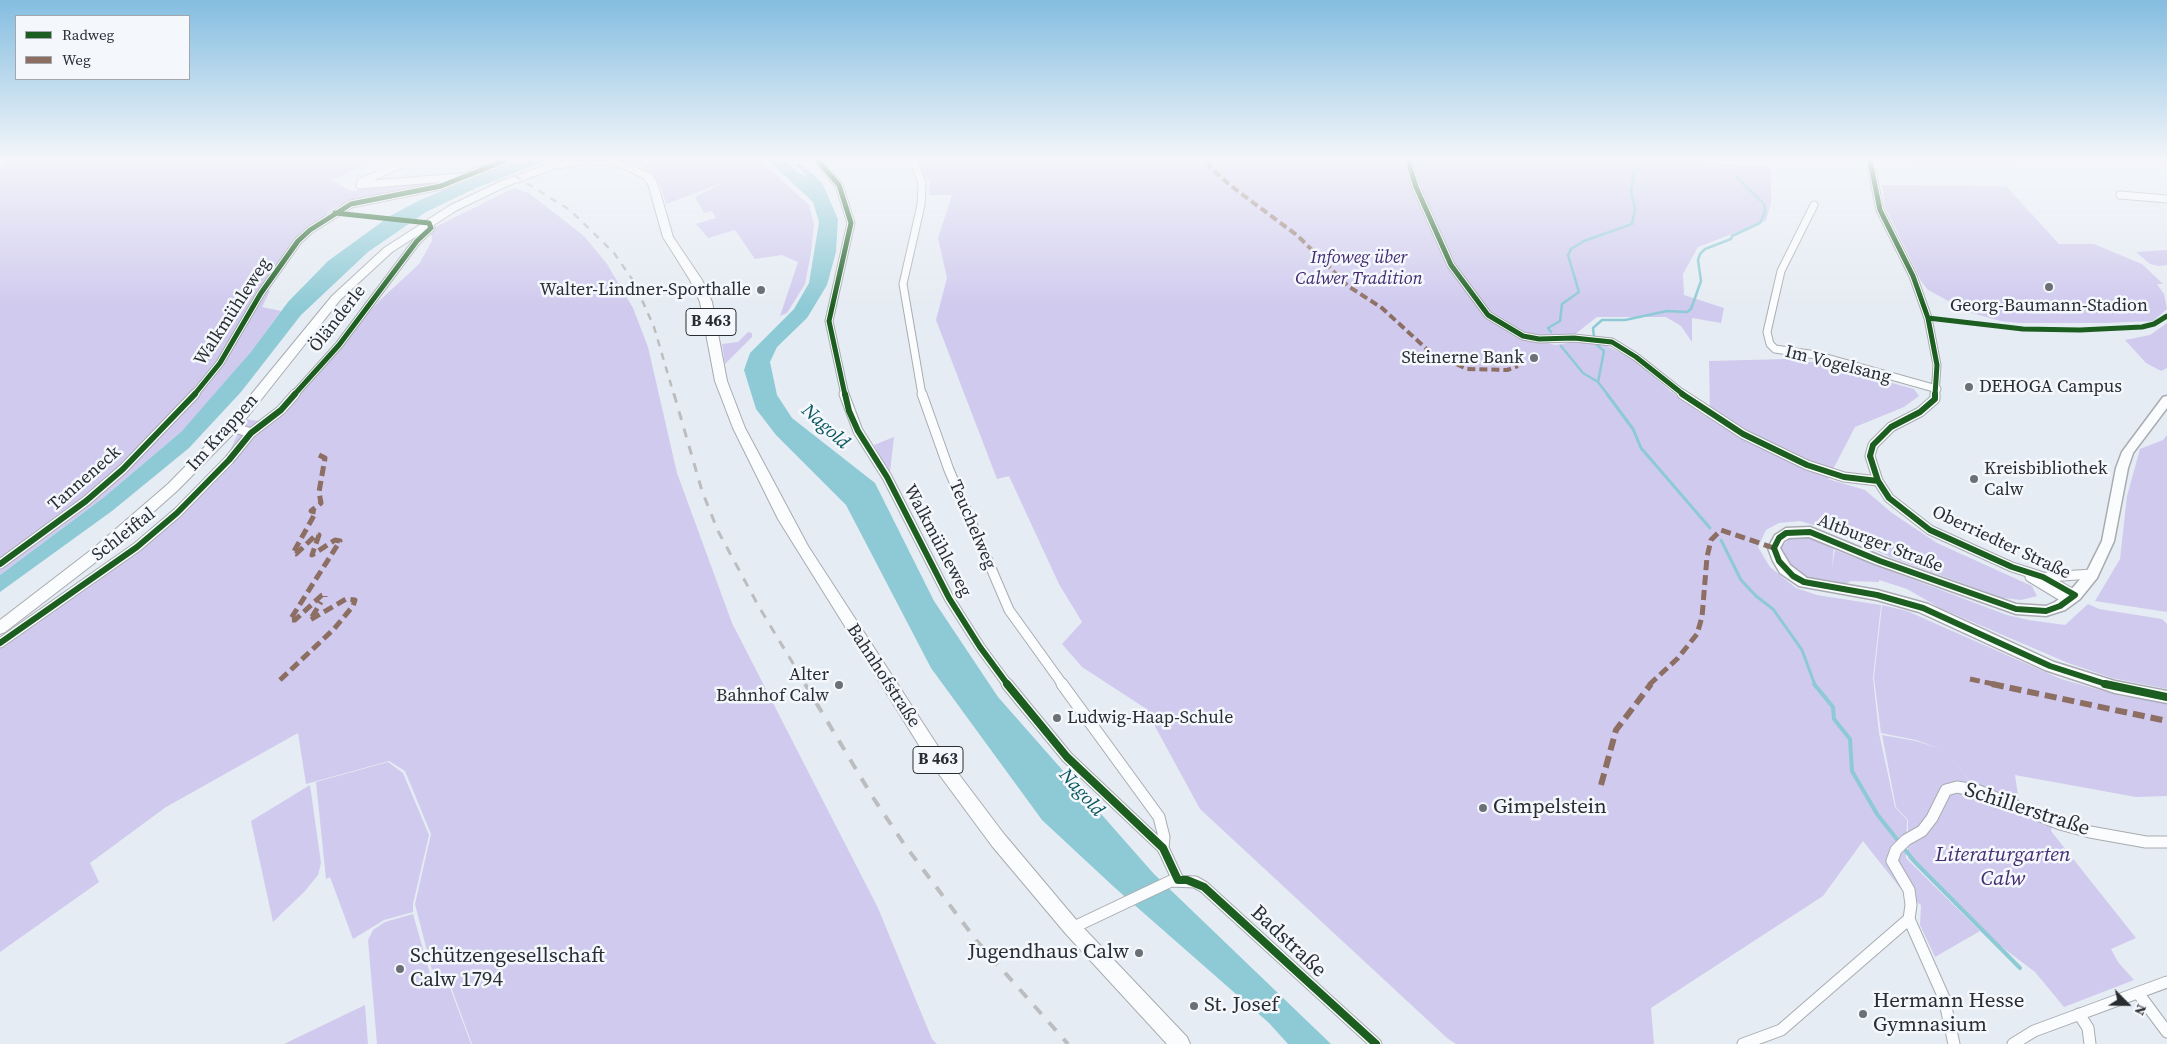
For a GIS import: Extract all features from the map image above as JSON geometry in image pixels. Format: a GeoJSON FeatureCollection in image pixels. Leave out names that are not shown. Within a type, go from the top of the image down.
{"type":"FeatureCollection","features":[{"type":"Feature","properties":{"kind":"main road","name":"Im Krappen"},"geometry":{"type":"LineString","coordinates":[[0,628],[53,589],[135,522],[232,427],[317,320],[354,280],[388,250],[452,210]]}},
{"type":"Feature","properties":{"kind":"main road","name":"Im Krappen"},"geometry":{"type":"LineString","coordinates":[[433,221],[458,210]]}},
{"type":"Feature","properties":{"kind":"main road","name":"Im Krappen"},"geometry":{"type":"LineString","coordinates":[[659,210],[668,237],[696,280],[706,302],[718,366]]}},
{"type":"Feature","properties":{"kind":"main road","name":"Bahnhofstraße"},"geometry":{"type":"LineString","coordinates":[[718,366],[730,410],[785,520],[875,665],[950,777],[998,840],[1072,928],[1180,1044]]}},
{"type":"Feature","properties":{"kind":"street","name":"Walkmühleweg"},"geometry":{"type":"LineString","coordinates":[[182,409],[220,363],[261,293],[298,241],[310,230],[342,210]]}},
{"type":"Feature","properties":{"kind":"street","name":"Walkmühleweg"},"geometry":{"type":"LineString","coordinates":[[847,210],[851,223],[829,321],[838,369],[858,431],[888,477],[949,598],[980,647],[1022,704],[1067,757],[1163,848],[1175,881]]}},
{"type":"Feature","properties":{"kind":"street","name":"Teuchelweg"},"geometry":{"type":"LineString","coordinates":[[920,210],[903,284],[919,386],[949,470],[1009,610],[1159,817],[1164,837],[1163,848]]}},
{"type":"Feature","properties":{"kind":"street"},"geometry":{"type":"LineString","coordinates":[[1426,210],[1452,265],[1488,315],[1498,323],[1523,336],[1539,339],[1574,338],[1612,342],[1636,356],[1696,405],[1743,434],[1807,464],[1844,477],[1878,481]]}},
{"type":"Feature","properties":{"kind":"street","name":"Im Vogelsang"},"geometry":{"type":"LineString","coordinates":[[1812,210],[1781,271],[1767,332],[1770,344],[1775,350],[1816,355],[1937,390]]}},
{"type":"Feature","properties":{"kind":"street"},"geometry":{"type":"LineString","coordinates":[[1880,210],[1905,257],[1928,318],[1937,364],[1937,390]]}},
{"type":"Feature","properties":{"kind":"street","name":"Öländerle"},"geometry":{"type":"LineString","coordinates":[[251,433],[281,410],[339,345],[417,241],[431,228],[433,221]]}},
{"type":"Feature","properties":{"kind":"street","name":"Oberriedter Straße"},"geometry":{"type":"LineString","coordinates":[[1937,390],[1935,399],[1927,408],[1891,427],[1873,445],[1870,456],[1878,481],[1889,498],[1908,515],[1930,530],[2012,567],[2072,597]]}},
{"type":"Feature","properties":{"kind":"street","name":"Altburger Straße"},"geometry":{"type":"LineString","coordinates":[[2167,400],[2128,452],[2122,468],[2108,541],[2092,574],[2072,597],[2060,606],[2046,611],[2016,609],[1890,564],[1810,532],[1786,533],[1779,538],[1774,548],[1784,569],[1804,582],[1877,595],[1923,608],[2050,666],[2115,686],[2167,697]]}},
{"type":"Feature","properties":{"kind":"street","name":"Tanneneck"},"geometry":{"type":"LineString","coordinates":[[0,564],[86,501],[123,469],[182,409]]}},
{"type":"Feature","properties":{"kind":"street"},"geometry":{"type":"LineString","coordinates":[[232,427],[251,433]]}},
{"type":"Feature","properties":{"kind":"street","name":"Schleiftal"},"geometry":{"type":"LineString","coordinates":[[0,643],[144,541],[177,513],[229,460],[251,433]]}},
{"type":"Feature","properties":{"kind":"street","name":"Oberriedter Straße"},"geometry":{"type":"LineString","coordinates":[[2012,567],[2042,576],[2072,597]]}},
{"type":"Feature","properties":{"kind":"street","name":"Oberriedter Straße"},"geometry":{"type":"LineString","coordinates":[[2042,576],[2092,574]]}},
{"type":"Feature","properties":{"kind":"street","name":"Schillerstraße"},"geometry":{"type":"LineString","coordinates":[[1909,920],[1911,905],[1909,890],[1892,861],[1901,846],[1922,831],[1932,818],[1946,790],[1957,787],[1979,791],[2060,824],[2090,832],[2146,842],[2167,842]]}},
{"type":"Feature","properties":{"kind":"street","name":"Badstraße"},"geometry":{"type":"LineString","coordinates":[[1175,881],[1187,880],[1204,887],[1376,1044]]}},
{"type":"Feature","properties":{"kind":"street"},"geometry":{"type":"LineString","coordinates":[[1072,928],[1119,904],[1175,881]]}},
{"type":"Feature","properties":{"kind":"street"},"geometry":{"type":"LineString","coordinates":[[1743,1044],[1782,1030],[1909,920],[1944,998],[1954,1044]]}},
{"type":"Feature","properties":{"kind":"street"},"geometry":{"type":"LineString","coordinates":[[2013,1044],[2034,1031],[2167,982]]}},
{"type":"Feature","properties":{"kind":"street"},"geometry":{"type":"LineString","coordinates":[[2138,993],[2167,1032]]}},
{"type":"Feature","properties":{"kind":"street"},"geometry":{"type":"LineString","coordinates":[[2079,1014],[2088,1028],[2090,1044]]}},
{"type":"Feature","properties":{"kind":"green space"},"geometry":{"type":"Polygon","coordinates":[[[0,210],[332,210],[323,217],[329,220],[299,242],[267,290],[270,291],[262,307],[281,311],[250,353],[211,400],[182,431],[103,498],[0,575],[0,210]]]}},
{"type":"Feature","properties":{"kind":"green space"},"geometry":{"type":"Polygon","coordinates":[[[470,210],[550,210],[584,236],[607,264],[633,308],[648,347],[677,473],[732,623],[878,908],[932,1039],[937,1044],[472,1044],[450,984],[436,986],[415,904],[431,834],[405,771],[389,761],[306,784],[298,733],[166,807],[90,863],[99,882],[0,952],[0,648],[95,578],[163,523],[222,467],[245,419],[273,423],[378,302],[419,264],[432,241],[431,229],[470,210]]]}},
{"type":"Feature","properties":{"kind":"green space"},"geometry":{"type":"Polygon","coordinates":[[[702,210],[810,210],[814,224],[805,284],[787,313],[780,316],[798,262],[782,255],[755,259],[735,230],[708,238],[696,224],[716,218],[712,211],[704,213],[702,210]]]}},
{"type":"Feature","properties":{"kind":"green space","name":"Infoweg über Calwer Tradition"},"geometry":{"type":"Polygon","coordinates":[[[947,210],[1769,210],[1766,221],[1698,247],[1683,274],[1684,295],[1724,308],[1721,323],[1692,318],[1692,342],[1681,326],[1666,317],[1597,317],[1574,335],[1541,341],[1555,345],[1574,342],[1605,345],[1633,359],[1669,390],[1705,416],[1710,410],[1709,361],[1786,359],[1820,363],[1914,389],[1919,396],[1904,407],[1855,427],[1828,479],[1865,490],[1892,513],[1937,543],[2032,586],[2037,596],[2021,600],[2003,598],[1890,557],[1829,530],[1800,521],[1779,523],[1766,530],[1758,547],[1770,567],[1796,588],[1817,595],[1881,605],[1873,678],[1879,733],[1895,807],[1907,820],[1906,858],[1980,931],[1935,957],[1920,925],[1921,905],[1905,894],[1863,841],[1823,896],[1651,1008],[1654,1044],[1456,1044],[1447,1038],[1200,809],[1145,708],[1082,667],[1062,644],[1082,622],[1059,584],[1009,476],[997,479],[936,320],[947,278],[938,238],[947,210]]]}},
{"type":"Feature","properties":{"kind":"green space"},"geometry":{"type":"Polygon","coordinates":[[[1886,210],[2028,210],[2059,244],[2094,244],[2142,264],[2163,284],[2157,284],[2164,294],[2167,309],[2153,321],[2019,323],[2000,321],[1969,312],[1928,290],[1921,281],[1886,210]]]}},
{"type":"Feature","properties":{"kind":"green space"},"geometry":{"type":"Polygon","coordinates":[[[2167,250],[2167,265],[2159,266],[2150,264],[2136,252],[2167,250]]]}},
{"type":"Feature","properties":{"kind":"green space"},"geometry":{"type":"Polygon","coordinates":[[[2167,323],[2167,368],[2161,371],[2146,363],[2125,340],[2150,335],[2167,323]]]}},
{"type":"Feature","properties":{"kind":"green space"},"geometry":{"type":"Polygon","coordinates":[[[748,332],[752,333],[752,337],[725,364],[722,344],[738,342],[748,332]]]}},
{"type":"Feature","properties":{"kind":"green space"},"geometry":{"type":"Polygon","coordinates":[[[2167,435],[2167,612],[2095,601],[2120,559],[2127,496],[2140,449],[2163,440],[2167,435]]]}},
{"type":"Feature","properties":{"kind":"green space"},"geometry":{"type":"Polygon","coordinates":[[[894,437],[890,472],[889,473],[874,445],[894,437]]]}},
{"type":"Feature","properties":{"kind":"green space"},"geometry":{"type":"Polygon","coordinates":[[[1791,537],[1812,537],[1834,545],[1832,568],[1835,550],[2007,615],[2029,620],[2065,625],[2088,604],[2099,609],[2162,619],[2167,624],[2167,689],[2112,678],[2068,663],[1940,608],[1907,589],[1879,580],[1879,582],[1851,581],[1842,586],[1807,578],[1788,565],[1783,557],[1781,548],[1791,537]]]}},
{"type":"Feature","properties":{"kind":"green space","name":"Literaturgarten Calw"},"geometry":{"type":"Polygon","coordinates":[[[1882,605],[1907,611],[2061,679],[2121,696],[2167,703],[2167,796],[2136,797],[2015,775],[2019,802],[1973,786],[1947,751],[1980,796],[2053,822],[2051,831],[2136,938],[2111,949],[2118,962],[2134,980],[2064,1007],[2035,972],[1982,932],[1908,858],[1908,820],[1896,807],[1882,735],[1916,741],[1941,749],[1916,740],[1881,733],[1874,678],[1882,605]]]}},
{"type":"Feature","properties":{"kind":"green space"},"geometry":{"type":"Polygon","coordinates":[[[388,762],[403,773],[429,835],[413,904],[413,912],[384,920],[353,939],[330,877],[326,879],[316,782],[388,762]]]}},
{"type":"Feature","properties":{"kind":"green space"},"geometry":{"type":"Polygon","coordinates":[[[310,785],[321,863],[318,875],[305,891],[273,922],[251,821],[310,785]]]}},
{"type":"Feature","properties":{"kind":"green space","name":"Schützengesellschaft Calw 1794"},"geometry":{"type":"Polygon","coordinates":[[[413,914],[434,988],[449,985],[471,1044],[377,1044],[368,940],[373,930],[385,922],[413,914]]]}},
{"type":"Feature","properties":{"kind":"green space"},"geometry":{"type":"Polygon","coordinates":[[[365,1005],[368,1044],[284,1044],[365,1005]]]}},
{"type":"Feature","properties":{"kind":"water"},"geometry":{"type":"Polygon","coordinates":[[[402,210],[431,210],[368,252],[301,315],[241,392],[189,448],[112,511],[0,592],[0,575],[103,498],[182,431],[250,353],[288,302],[328,261],[390,216],[402,210]]]}},
{"type":"Feature","properties":{"kind":"water","name":"Nagold"},"geometry":{"type":"Polygon","coordinates":[[[815,210],[834,210],[838,219],[836,252],[827,285],[807,318],[777,347],[770,362],[777,395],[792,418],[875,483],[934,601],[998,697],[1154,874],[1331,1044],[1288,1044],[1269,1023],[1114,887],[1042,820],[931,668],[846,505],[776,435],[756,409],[744,370],[750,353],[794,309],[809,283],[819,222],[815,210]]]}},
{"type":"Feature","properties":{"kind":"waterway"},"geometry":{"type":"LineString","coordinates":[[1551,332],[1548,328],[1560,321],[1562,304],[1579,292],[1568,255],[1571,249],[1584,241],[1632,224],[1635,210]]}},
{"type":"Feature","properties":{"kind":"waterway"},"geometry":{"type":"LineString","coordinates":[[1594,337],[1593,328],[1602,320],[1625,320],[1667,311],[1687,312],[1691,309],[1701,281],[1698,260],[1700,254],[1705,249],[1731,239],[1732,236],[1760,223],[1765,210]]}},
{"type":"Feature","properties":{"kind":"waterway"},"geometry":{"type":"LineString","coordinates":[[1597,345],[1604,351],[1598,382]]}},
{"type":"Feature","properties":{"kind":"waterway"},"geometry":{"type":"LineString","coordinates":[[1561,346],[1583,373],[1598,382]]}},
{"type":"Feature","properties":{"kind":"waterway"},"geometry":{"type":"LineString","coordinates":[[1598,382],[1608,395]]}},
{"type":"Feature","properties":{"kind":"waterway"},"geometry":{"type":"LineString","coordinates":[[1607,394],[1633,429],[1641,448],[1710,528]]}},
{"type":"Feature","properties":{"kind":"waterway"},"geometry":{"type":"LineString","coordinates":[[1721,540],[1741,580],[1756,596],[1773,609],[1802,650],[1815,685]]}},
{"type":"Feature","properties":{"kind":"waterway"},"geometry":{"type":"LineString","coordinates":[[1814,684],[1833,707],[1834,719],[1850,739],[1852,771],[1877,814],[1899,842]]}},
{"type":"Feature","properties":{"kind":"waterway"},"geometry":{"type":"LineString","coordinates":[[1903,847],[1914,861],[2020,968]]}},
{"type":"Feature","properties":{"kind":"railway"},"geometry":{"type":"LineString","coordinates":[[570,210],[614,253],[634,282],[654,327],[674,395]]}},
{"type":"Feature","properties":{"kind":"railway"},"geometry":{"type":"LineString","coordinates":[[674,394],[702,491],[718,531],[759,607],[806,685]]}},
{"type":"Feature","properties":{"kind":"railway"},"geometry":{"type":"LineString","coordinates":[[805,684],[872,796],[904,844],[976,940],[1068,1044]]}},
{"type":"Feature","properties":{"kind":"marked path"},"geometry":{"type":"LineString","coordinates":[[1263,210],[1298,236],[1348,286],[1382,308],[1431,353],[1467,369],[1507,370],[1518,366]]}},
{"type":"Feature","properties":{"kind":"marked path"},"geometry":{"type":"LineString","coordinates":[[319,455],[325,458],[319,492],[321,503],[311,511],[316,512],[293,553],[296,554],[315,536],[319,535],[312,555],[335,540],[340,541],[319,571],[290,620],[295,620],[322,595],[325,594],[325,597]]}},
{"type":"Feature","properties":{"kind":"marked path"},"geometry":{"type":"LineString","coordinates":[[1601,785],[1616,730],[1645,689],[1678,658],[1697,634],[1702,617],[1707,557],[1711,540],[1721,530],[1774,548]]}},
{"type":"Feature","properties":{"kind":"marked path"},"geometry":{"type":"LineString","coordinates":[[280,680],[334,629],[353,606],[355,600],[352,598],[346,599],[310,620],[321,602]]}},
{"type":"Feature","properties":{"kind":"marked path"},"geometry":{"type":"LineString","coordinates":[[1970,679],[2167,721]]}},
{"type":"Feature","properties":{"kind":"cycle path"},"geometry":{"type":"LineString","coordinates":[[0,564],[86,501],[123,469],[182,409],[220,363],[261,293],[298,241],[310,230],[342,210]]}},
{"type":"Feature","properties":{"kind":"cycle path"},"geometry":{"type":"LineString","coordinates":[[847,210],[851,223],[829,321],[831,338],[849,411],[858,431],[887,477],[949,598],[980,647],[1022,704],[1067,757],[1163,848],[1178,880],[1187,880],[1204,887],[1376,1044]]}},
{"type":"Feature","properties":{"kind":"cycle path"},"geometry":{"type":"LineString","coordinates":[[1426,210],[1451,265],[1488,315],[1498,323],[1523,336],[1539,339],[1574,338],[1612,342],[1636,357],[1696,405],[1743,434],[1807,465],[1844,477],[1878,481]]}},
{"type":"Feature","properties":{"kind":"cycle path"},"geometry":{"type":"LineString","coordinates":[[1880,210],[1913,276],[1928,318],[1937,365],[1935,399],[1920,412],[1891,427],[1873,445],[1870,456],[1878,481],[1889,498],[1908,515],[1930,530],[2012,567],[2043,577],[2075,595],[2060,606],[2046,611],[2016,609],[1880,561],[1810,532],[1786,533],[1779,538],[1774,548],[1779,561],[1793,576],[1804,582],[1877,595],[1923,608],[2050,666],[2115,687],[2167,697]]}},
{"type":"Feature","properties":{"kind":"cycle path"},"geometry":{"type":"LineString","coordinates":[[0,643],[137,547],[177,513],[229,460],[251,433],[281,410],[339,345],[417,241],[431,228],[429,223],[335,213]]}},
{"type":"Feature","properties":{"kind":"cycle path"},"geometry":{"type":"LineString","coordinates":[[1928,318],[2023,329],[2080,330],[2142,327],[2154,324],[2167,316]]}},
{"type":"Feature","properties":{"kind":"place","name":"Georg-Baumann-Stadion"},"geometry":{"type":"Point","coordinates":[2049,287]}},
{"type":"Feature","properties":{"kind":"place","name":"Walter-Lindner-Sporthalle"},"geometry":{"type":"Point","coordinates":[761,290]}},
{"type":"Feature","properties":{"kind":"place","name":"Steinerne Bank"},"geometry":{"type":"Point","coordinates":[1534,358]}},
{"type":"Feature","properties":{"kind":"place","name":"DEHOGA Campus"},"geometry":{"type":"Point","coordinates":[1969,387]}},
{"type":"Feature","properties":{"kind":"place","name":"Kreisbibliothek Calw"},"geometry":{"type":"Point","coordinates":[1974,479]}},
{"type":"Feature","properties":{"kind":"place","name":"Alter Bahnhof Calw"},"geometry":{"type":"Point","coordinates":[839,685]}},
{"type":"Feature","properties":{"kind":"place","name":"Ludwig-Haap-Schule"},"geometry":{"type":"Point","coordinates":[1057,718]}},
{"type":"Feature","properties":{"kind":"place","name":"Gimpelstein"},"geometry":{"type":"Point","coordinates":[1483,808]}},
{"type":"Feature","properties":{"kind":"place","name":"Jugendhaus Calw"},"geometry":{"type":"Point","coordinates":[1139,953]}},
{"type":"Feature","properties":{"kind":"place","name":"Schützengesellschaft Calw 1794"},"geometry":{"type":"Point","coordinates":[400,969]}},
{"type":"Feature","properties":{"kind":"place","name":"St. Josef"},"geometry":{"type":"Point","coordinates":[1194,1006]}},
{"type":"Feature","properties":{"kind":"place","name":"Hermann Hesse Gymnasium"},"geometry":{"type":"Point","coordinates":[1863,1014]}}]}
